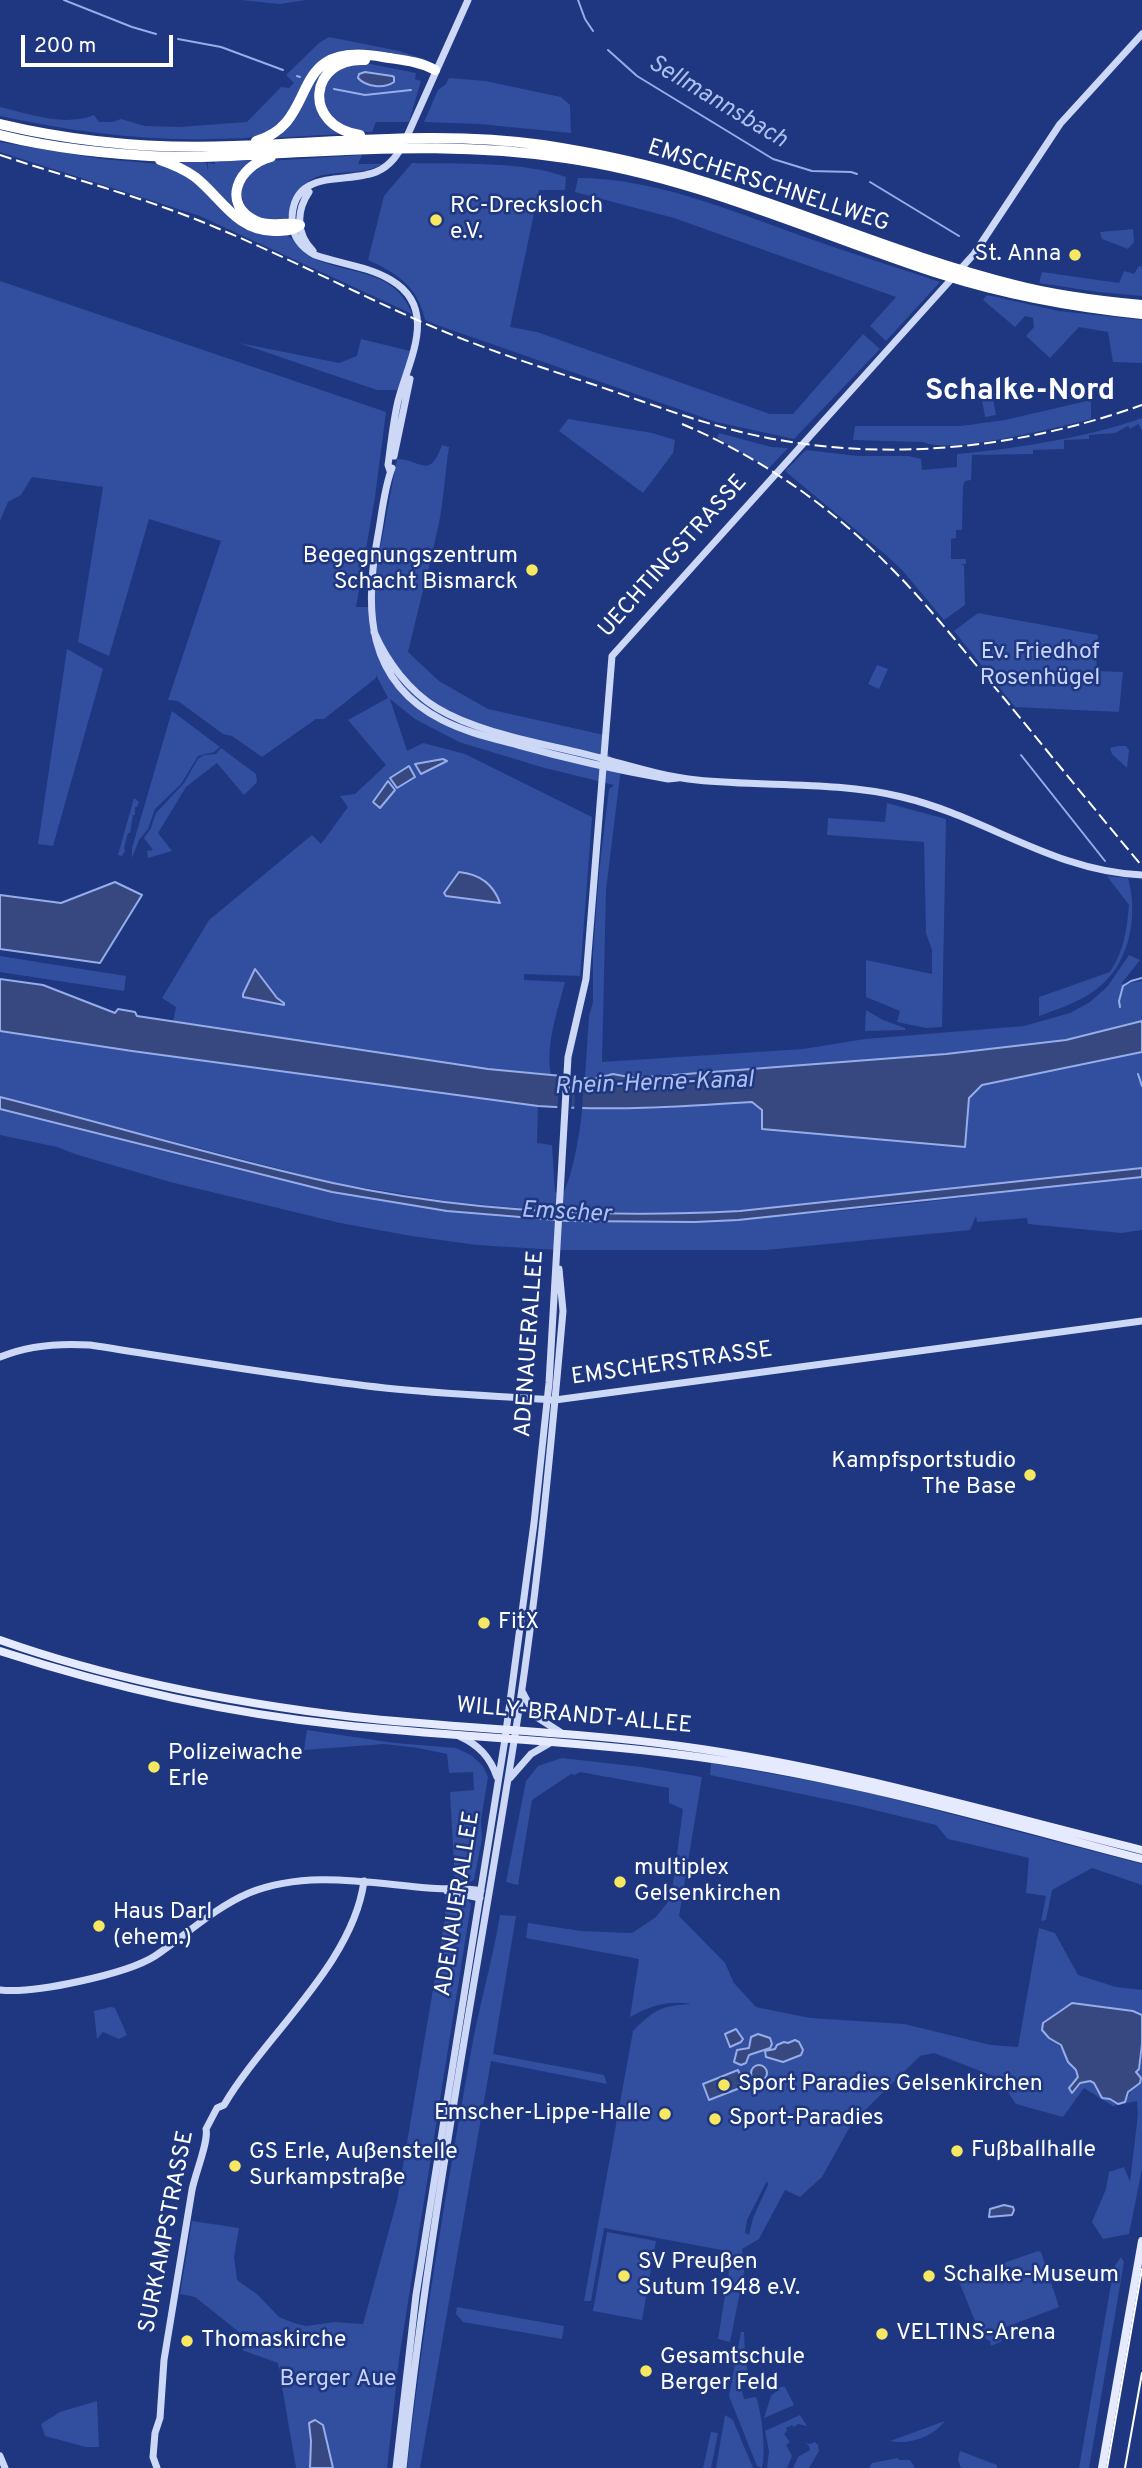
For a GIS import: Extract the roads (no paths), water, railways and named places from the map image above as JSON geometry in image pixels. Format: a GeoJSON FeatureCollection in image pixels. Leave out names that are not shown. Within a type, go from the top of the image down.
{"type":"FeatureCollection","features":[{"type":"Feature","properties":{"kind":"highway"},"geometry":{"type":"LineString","coordinates":[[234,146],[261,140],[284,126],[312,75],[334,57],[349,53],[371,55],[424,64],[435,70]]}},
{"type":"Feature","properties":{"kind":"highway"},"geometry":{"type":"LineString","coordinates":[[367,142],[333,126],[324,116],[320,105],[320,92],[329,71],[344,62],[356,60],[435,70]]}},
{"type":"Feature","properties":{"kind":"highway","name":"EMSCHERSCHNELLWEG"},"geometry":{"type":"LineString","coordinates":[[0,124],[102,142],[177,147],[417,143]]}},
{"type":"Feature","properties":{"kind":"highway","name":"EMSCHERSCHNELLWEG"},"geometry":{"type":"LineString","coordinates":[[0,135],[46,144],[174,157],[292,152],[384,139],[570,154],[694,187],[946,271],[1050,302],[1142,314]]}},
{"type":"Feature","properties":{"kind":"highway"},"geometry":{"type":"LineString","coordinates":[[292,152],[258,161],[248,167],[240,179],[237,194],[244,212],[255,221],[270,225],[295,226]]}},
{"type":"Feature","properties":{"kind":"highway"},"geometry":{"type":"LineString","coordinates":[[132,153],[163,161],[191,174],[235,218],[245,224],[268,231],[295,226]]}},
{"type":"Feature","properties":{"kind":"highway","name":"EMSCHERSCHNELLWEG"},"geometry":{"type":"LineString","coordinates":[[963,276],[1064,296],[1142,305]]}},
{"type":"Feature","properties":{"kind":"main road"},"geometry":{"type":"LineString","coordinates":[[468,0],[404,143],[389,164],[370,174],[321,181],[299,197],[294,206],[297,240],[305,249],[315,255],[386,277],[399,285],[411,300],[418,327],[412,362],[398,403],[388,465],[390,471],[370,591],[375,644],[387,670],[413,701],[432,715],[478,734],[679,778],[843,787],[885,793],[947,811],[1062,860],[1099,870],[1142,875]]}},
{"type":"Feature","properties":{"kind":"main road","name":"UECHTINGSTRASSE"},"geometry":{"type":"LineString","coordinates":[[558,1237],[570,1038],[586,979],[611,662],[615,651],[974,254],[1060,124],[1142,34]]}},
{"type":"Feature","properties":{"kind":"main road","name":"ADENAUERALLEE"},"geometry":{"type":"LineString","coordinates":[[511,1730],[522,1689],[543,1522],[558,1237]]}},
{"type":"Feature","properties":{"kind":"main road","name":"EMSCHERSTRASSE"},"geometry":{"type":"LineString","coordinates":[[0,1357],[45,1345],[90,1345],[346,1383],[484,1397],[551,1400],[1142,1321]]}},
{"type":"Feature","properties":{"kind":"main road","name":"ADENAUERALLEE"},"geometry":{"type":"LineString","coordinates":[[403,2468],[429,2266],[508,1781],[511,1730],[534,1523],[551,1400]]}},
{"type":"Feature","properties":{"kind":"main road","name":"WILLY-BRANDT-ALLEE"},"geometry":{"type":"LineString","coordinates":[[0,1640],[86,1667],[242,1700],[354,1717],[678,1745],[783,1762],[890,1785],[1142,1850]]}},
{"type":"Feature","properties":{"kind":"main road","name":"WILLY-BRANDT-ALLEE"},"geometry":{"type":"LineString","coordinates":[[0,1651],[128,1687],[236,1709],[340,1725],[673,1754],[794,1773],[1142,1859]]}},
{"type":"Feature","properties":{"kind":"main road"},"geometry":{"type":"LineString","coordinates":[[522,1689],[535,1716],[564,1734]]}},
{"type":"Feature","properties":{"kind":"main road"},"geometry":{"type":"LineString","coordinates":[[458,1736],[484,1752],[491,1760],[498,1780]]}},
{"type":"Feature","properties":{"kind":"main road","name":"ADENAUERALLEE"},"geometry":{"type":"LineString","coordinates":[[396,2468],[416,2295],[498,1780],[510,1740]]}},
{"type":"Feature","properties":{"kind":"main road"},"geometry":{"type":"LineString","coordinates":[[508,1781],[531,1754],[550,1743]]}},
{"type":"Feature","properties":{"kind":"main road"},"geometry":{"type":"LineString","coordinates":[[0,1990],[23,1990],[92,1978],[139,1964],[155,1956],[225,1905],[272,1885],[326,1879],[488,1896]]}},
{"type":"Feature","properties":{"kind":"main road","name":"SURKAMPSTRASSE"},"geometry":{"type":"LineString","coordinates":[[157,2468],[153,2457],[155,2433],[160,2418],[164,2360],[191,2190],[208,2137],[206,2129],[217,2108],[224,2105],[326,1968],[354,1915],[362,1893],[363,1881]]}},
{"type":"Feature","properties":{"kind":"main road"},"geometry":{"type":"LineString","coordinates":[[1102,2468],[1142,2242]]}},
{"type":"Feature","properties":{"kind":"main road"},"geometry":{"type":"LineString","coordinates":[[0,2456],[5,2468]]}},
{"type":"Feature","properties":{"kind":"water"},"geometry":{"type":"Polygon","coordinates":[[[365,72],[392,76],[394,82],[385,86],[370,85],[358,78],[359,74],[365,72]]]}},
{"type":"Feature","properties":{"kind":"water"},"geometry":{"type":"Polygon","coordinates":[[[443,759],[447,761],[421,774],[415,764],[443,759]]]}},
{"type":"Feature","properties":{"kind":"water"},"geometry":{"type":"Polygon","coordinates":[[[409,766],[415,777],[397,788],[390,778],[409,766]]]}},
{"type":"Feature","properties":{"kind":"water"},"geometry":{"type":"Polygon","coordinates":[[[388,781],[395,790],[380,808],[373,802],[388,781]]]}},
{"type":"Feature","properties":{"kind":"water"},"geometry":{"type":"Polygon","coordinates":[[[459,872],[484,881],[500,903],[446,896],[444,893],[459,872]]]}},
{"type":"Feature","properties":{"kind":"water"},"geometry":{"type":"Polygon","coordinates":[[[115,882],[142,895],[100,963],[0,949],[0,895],[61,903],[115,882]]]}},
{"type":"Feature","properties":{"kind":"water"},"geometry":{"type":"Polygon","coordinates":[[[255,969],[284,1003],[284,1005],[243,997],[255,969]]]}},
{"type":"Feature","properties":{"kind":"water","name":"Rhein-Herne-Kanal"},"geometry":{"type":"Polygon","coordinates":[[[0,979],[43,985],[115,1013],[118,1009],[135,1012],[137,1016],[488,1069],[594,1079],[613,1074],[634,1078],[946,1054],[1066,1040],[1142,1021],[1142,1052],[982,1085],[969,1098],[965,1147],[762,1129],[762,1110],[752,1102],[619,1108],[538,1106],[0,1031],[0,979]]]}},
{"type":"Feature","properties":{"kind":"water","name":"Emscher"},"geometry":{"type":"Polygon","coordinates":[[[0,1097],[333,1183],[434,1201],[536,1210],[638,1214],[740,1211],[1142,1168],[1142,1177],[738,1220],[568,1221],[447,1211],[332,1192],[0,1109],[0,1097]]]}},
{"type":"Feature","properties":{"kind":"water"},"geometry":{"type":"Polygon","coordinates":[[[1072,2003],[1133,2011],[1142,2015],[1142,2044],[1139,2069],[1136,2072],[1141,2078],[1140,2083],[1128,2092],[1125,2102],[1118,2104],[1102,2098],[1094,2083],[1090,2081],[1080,2083],[1072,2093],[1069,2088],[1078,2077],[1076,2070],[1068,2062],[1061,2045],[1042,2030],[1043,2023],[1072,2003]]]}},
{"type":"Feature","properties":{"kind":"water"},"geometry":{"type":"Polygon","coordinates":[[[736,2029],[743,2039],[730,2047],[725,2034],[736,2029]]]}},
{"type":"Feature","properties":{"kind":"water"},"geometry":{"type":"Polygon","coordinates":[[[758,2034],[770,2038],[770,2048],[749,2055],[746,2063],[741,2065],[734,2062],[737,2050],[749,2048],[751,2037],[758,2034]]]}},
{"type":"Feature","properties":{"kind":"water"},"geometry":{"type":"Polygon","coordinates":[[[795,2040],[803,2050],[801,2055],[783,2062],[766,2057],[765,2051],[795,2040]]]}},
{"type":"Feature","properties":{"kind":"water"},"geometry":{"type":"Polygon","coordinates":[[[759,2065],[765,2067],[765,2079],[759,2081],[753,2079],[751,2073],[753,2067],[759,2065]]]}},
{"type":"Feature","properties":{"kind":"water","name":"Sport Paradies Gelsenkirchen"},"geometry":{"type":"Polygon","coordinates":[[[738,2070],[745,2086],[709,2100],[703,2084],[738,2070]]]}},
{"type":"Feature","properties":{"kind":"water"},"geometry":{"type":"Polygon","coordinates":[[[1004,2205],[1013,2207],[1012,2215],[989,2217],[990,2209],[1004,2205]]]}},
{"type":"Feature","properties":{"kind":"water"},"geometry":{"type":"Polygon","coordinates":[[[315,2420],[323,2425],[333,2468],[310,2468],[309,2423],[315,2420]]]}},
{"type":"Feature","properties":{"kind":"waterway"},"geometry":{"type":"LineString","coordinates":[[64,0],[156,34]]}},
{"type":"Feature","properties":{"kind":"waterway","name":"Sellmannsbach"},"geometry":{"type":"LineString","coordinates":[[578,0],[593,31]]}},
{"type":"Feature","properties":{"kind":"waterway"},"geometry":{"type":"LineString","coordinates":[[178,39],[221,47],[283,70]]}},
{"type":"Feature","properties":{"kind":"waterway","name":"Sellmannsbach"},"geometry":{"type":"LineString","coordinates":[[608,50],[637,76],[773,159],[812,171],[857,174]]}},
{"type":"Feature","properties":{"kind":"waterway"},"geometry":{"type":"LineString","coordinates":[[334,89],[365,95],[411,90]]}},
{"type":"Feature","properties":{"kind":"waterway","name":"Sellmannsbach"},"geometry":{"type":"LineString","coordinates":[[870,182],[959,236]]}},
{"type":"Feature","properties":{"kind":"waterway"},"geometry":{"type":"LineString","coordinates":[[1021,755],[1105,861]]}},
{"type":"Feature","properties":{"kind":"waterway"},"geometry":{"type":"LineString","coordinates":[[1120,1007],[1123,986],[1142,978]]}},
{"type":"Feature","properties":{"kind":"waterway"},"geometry":{"type":"LineString","coordinates":[[1138,1074],[1142,1086]]}},
{"type":"Feature","properties":{"kind":"tram line"},"geometry":{"type":"LineString","coordinates":[[1107,2468],[1142,2269]]}},
{"type":"Feature","properties":{"kind":"tram line"},"geometry":{"type":"LineString","coordinates":[[1125,2468],[1142,2373]]}},
{"type":"Feature","properties":{"kind":"railway"},"geometry":{"type":"LineString","coordinates":[[0,155],[191,217],[431,326],[492,350],[688,417],[745,433],[795,443],[845,448],[945,448],[1045,433],[1142,405]]}},
{"type":"Feature","properties":{"kind":"railway"},"geometry":{"type":"LineString","coordinates":[[682,424],[767,468],[820,504],[868,546],[934,615],[1142,866]]}},
{"type":"Feature","properties":{"kind":"place","name":"RC-Drecksloch e.V."},"geometry":{"type":"Point","coordinates":[436,220]}},
{"type":"Feature","properties":{"kind":"place","name":"St. Anna"},"geometry":{"type":"Point","coordinates":[1075,255]}},
{"type":"Feature","properties":{"kind":"place","name":"Begegnungszentrum Schacht Bismarck"},"geometry":{"type":"Point","coordinates":[532,570]}},
{"type":"Feature","properties":{"kind":"place","name":"Kampfsportstudio The Base"},"geometry":{"type":"Point","coordinates":[1030,1475]}},
{"type":"Feature","properties":{"kind":"place","name":"FitX"},"geometry":{"type":"Point","coordinates":[484,1623]}},
{"type":"Feature","properties":{"kind":"place","name":"Polizeiwache Erle"},"geometry":{"type":"Point","coordinates":[154,1767]}},
{"type":"Feature","properties":{"kind":"place","name":"multiplex Gelsenkirchen"},"geometry":{"type":"Point","coordinates":[620,1882]}},
{"type":"Feature","properties":{"kind":"place","name":"Haus Darl (ehem.)"},"geometry":{"type":"Point","coordinates":[99,1926]}},
{"type":"Feature","properties":{"kind":"place","name":"Sport Paradies Gelsenkirchen"},"geometry":{"type":"Point","coordinates":[724,2085]}},
{"type":"Feature","properties":{"kind":"place","name":"Emscher-Lippe-Halle"},"geometry":{"type":"Point","coordinates":[665,2114]}},
{"type":"Feature","properties":{"kind":"place","name":"Sport-Paradies"},"geometry":{"type":"Point","coordinates":[715,2119]}},
{"type":"Feature","properties":{"kind":"place","name":"Fußballhalle"},"geometry":{"type":"Point","coordinates":[957,2151]}},
{"type":"Feature","properties":{"kind":"place","name":"GS Erle, Außenstelle Surkampstraße"},"geometry":{"type":"Point","coordinates":[235,2166]}},
{"type":"Feature","properties":{"kind":"place","name":"SV Preußen Sutum 1948 e.V."},"geometry":{"type":"Point","coordinates":[624,2276]}},
{"type":"Feature","properties":{"kind":"place","name":"Schalke-Museum"},"geometry":{"type":"Point","coordinates":[929,2276]}},
{"type":"Feature","properties":{"kind":"place","name":"VELTINS-Arena"},"geometry":{"type":"Point","coordinates":[882,2334]}},
{"type":"Feature","properties":{"kind":"place","name":"Thomaskirche"},"geometry":{"type":"Point","coordinates":[187,2341]}},
{"type":"Feature","properties":{"kind":"place","name":"Gesamtschule Berger Feld"},"geometry":{"type":"Point","coordinates":[646,2371]}},
{"type":"Feature","properties":{"kind":"district","name":"Schalke-Nord"},"geometry":{"type":"Point","coordinates":[1020,393]}},
{"type":"Feature","properties":{"kind":"park label","name":"Ev. Friedhof Rosenhügel"},"geometry":{"type":"Point","coordinates":[1040,666]}},
{"type":"Feature","properties":{"kind":"park label","name":"Berger Aue"},"geometry":{"type":"Point","coordinates":[338,2380]}}]}
